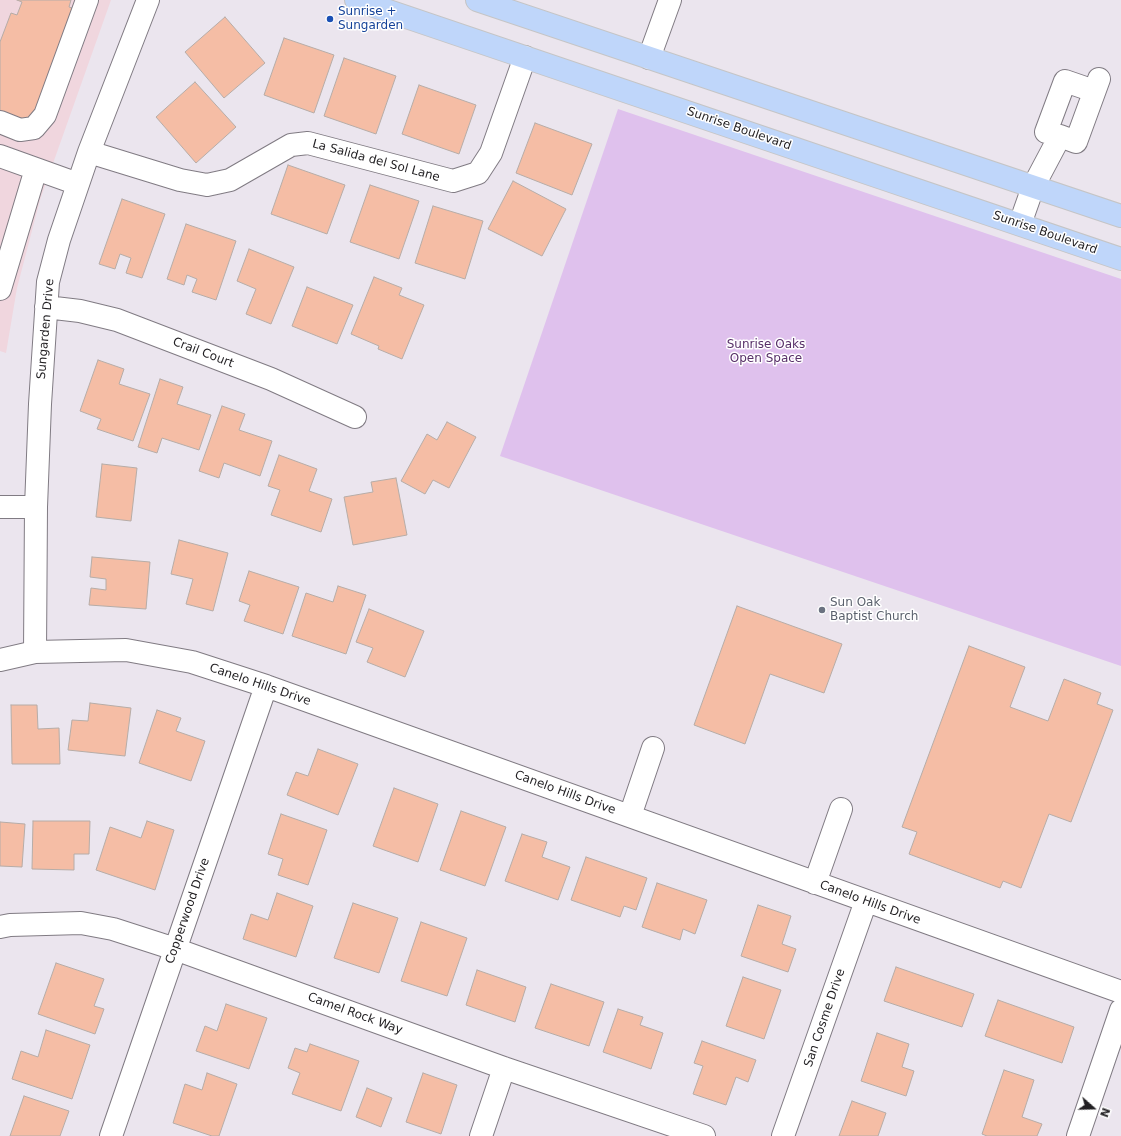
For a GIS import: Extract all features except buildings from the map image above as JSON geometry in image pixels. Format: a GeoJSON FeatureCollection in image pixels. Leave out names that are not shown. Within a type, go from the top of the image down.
{"type":"FeatureCollection","features":[{"type":"Feature","properties":{"kind":"main road","name":"Sunrise Boulevard"},"geometry":{"type":"LineString","coordinates":[[356,0],[1121,259]]}},
{"type":"Feature","properties":{"kind":"main road"},"geometry":{"type":"LineString","coordinates":[[477,0],[1121,216]]}},
{"type":"Feature","properties":{"kind":"street"},"geometry":{"type":"LineString","coordinates":[[0,122],[20,130],[34,128],[45,115],[87,0]]}},
{"type":"Feature","properties":{"kind":"street","name":"Sungarden Drive"},"geometry":{"type":"LineString","coordinates":[[35,652],[36,507],[40,404],[48,282],[89,152],[148,0]]}},
{"type":"Feature","properties":{"kind":"street"},"geometry":{"type":"LineString","coordinates":[[649,58],[670,0]]}},
{"type":"Feature","properties":{"kind":"street","name":"La Salida del Sol Lane"},"geometry":{"type":"LineString","coordinates":[[89,152],[180,180],[207,185],[230,180],[291,145],[308,143],[453,181],[478,173],[491,153],[525,57]]}},
{"type":"Feature","properties":{"kind":"street"},"geometry":{"type":"LineString","coordinates":[[1065,81],[1096,85],[1076,142],[1060,136],[1046,132],[1065,81]]}},
{"type":"Feature","properties":{"kind":"street"},"geometry":{"type":"LineString","coordinates":[[1020,224],[1033,187],[1060,136]]}},
{"type":"Feature","properties":{"kind":"street"},"geometry":{"type":"LineString","coordinates":[[0,156],[78,184]]}},
{"type":"Feature","properties":{"kind":"street"},"geometry":{"type":"LineString","coordinates":[[0,289],[36,169]]}},
{"type":"Feature","properties":{"kind":"street","name":"Crail Court"},"geometry":{"type":"LineString","coordinates":[[46,307],[80,311],[117,320],[271,379],[355,417]]}},
{"type":"Feature","properties":{"kind":"street"},"geometry":{"type":"LineString","coordinates":[[0,507],[36,507]]}},
{"type":"Feature","properties":{"kind":"street","name":"Canelo Hills Drive"},"geometry":{"type":"LineString","coordinates":[[0,660],[35,652],[126,650],[192,662],[266,686],[1121,992]]}},
{"type":"Feature","properties":{"kind":"street","name":"Copperwood Drive"},"geometry":{"type":"LineString","coordinates":[[111,1136],[266,686]]}},
{"type":"Feature","properties":{"kind":"street"},"geometry":{"type":"LineString","coordinates":[[630,816],[653,748]]}},
{"type":"Feature","properties":{"kind":"street"},"geometry":{"type":"LineString","coordinates":[[815,883],[841,809]]}},
{"type":"Feature","properties":{"kind":"street","name":"San Cosme Drive"},"geometry":{"type":"LineString","coordinates":[[783,1136],[866,901]]}},
{"type":"Feature","properties":{"kind":"street","name":"Camel Rock Way"},"geometry":{"type":"LineString","coordinates":[[0,927],[10,925],[81,922],[113,928],[504,1068],[704,1136]]}},
{"type":"Feature","properties":{"kind":"street"},"geometry":{"type":"LineString","coordinates":[[1078,1136],[1121,1010]]}},
{"type":"Feature","properties":{"kind":"street"},"geometry":{"type":"LineString","coordinates":[[482,1136],[504,1068]]}},
{"type":"Feature","properties":{"kind":"shaded area"},"geometry":{"type":"Polygon","coordinates":[[[0,0],[111,0],[40,200],[17,288],[6,353],[0,351],[0,0]]]}},
{"type":"Feature","properties":{"kind":"green space","name":"Sunrise Oaks Open Space"},"geometry":{"type":"Polygon","coordinates":[[[618,109],[1121,279],[1121,666],[500,456],[618,109]]]}},
{"type":"Feature","properties":{"kind":"place","name":"Sunrise + Sungarden"},"geometry":{"type":"Point","coordinates":[330,19]}},
{"type":"Feature","properties":{"kind":"place","name":"Sun Oak Baptist Church"},"geometry":{"type":"Point","coordinates":[822,610]}}]}
